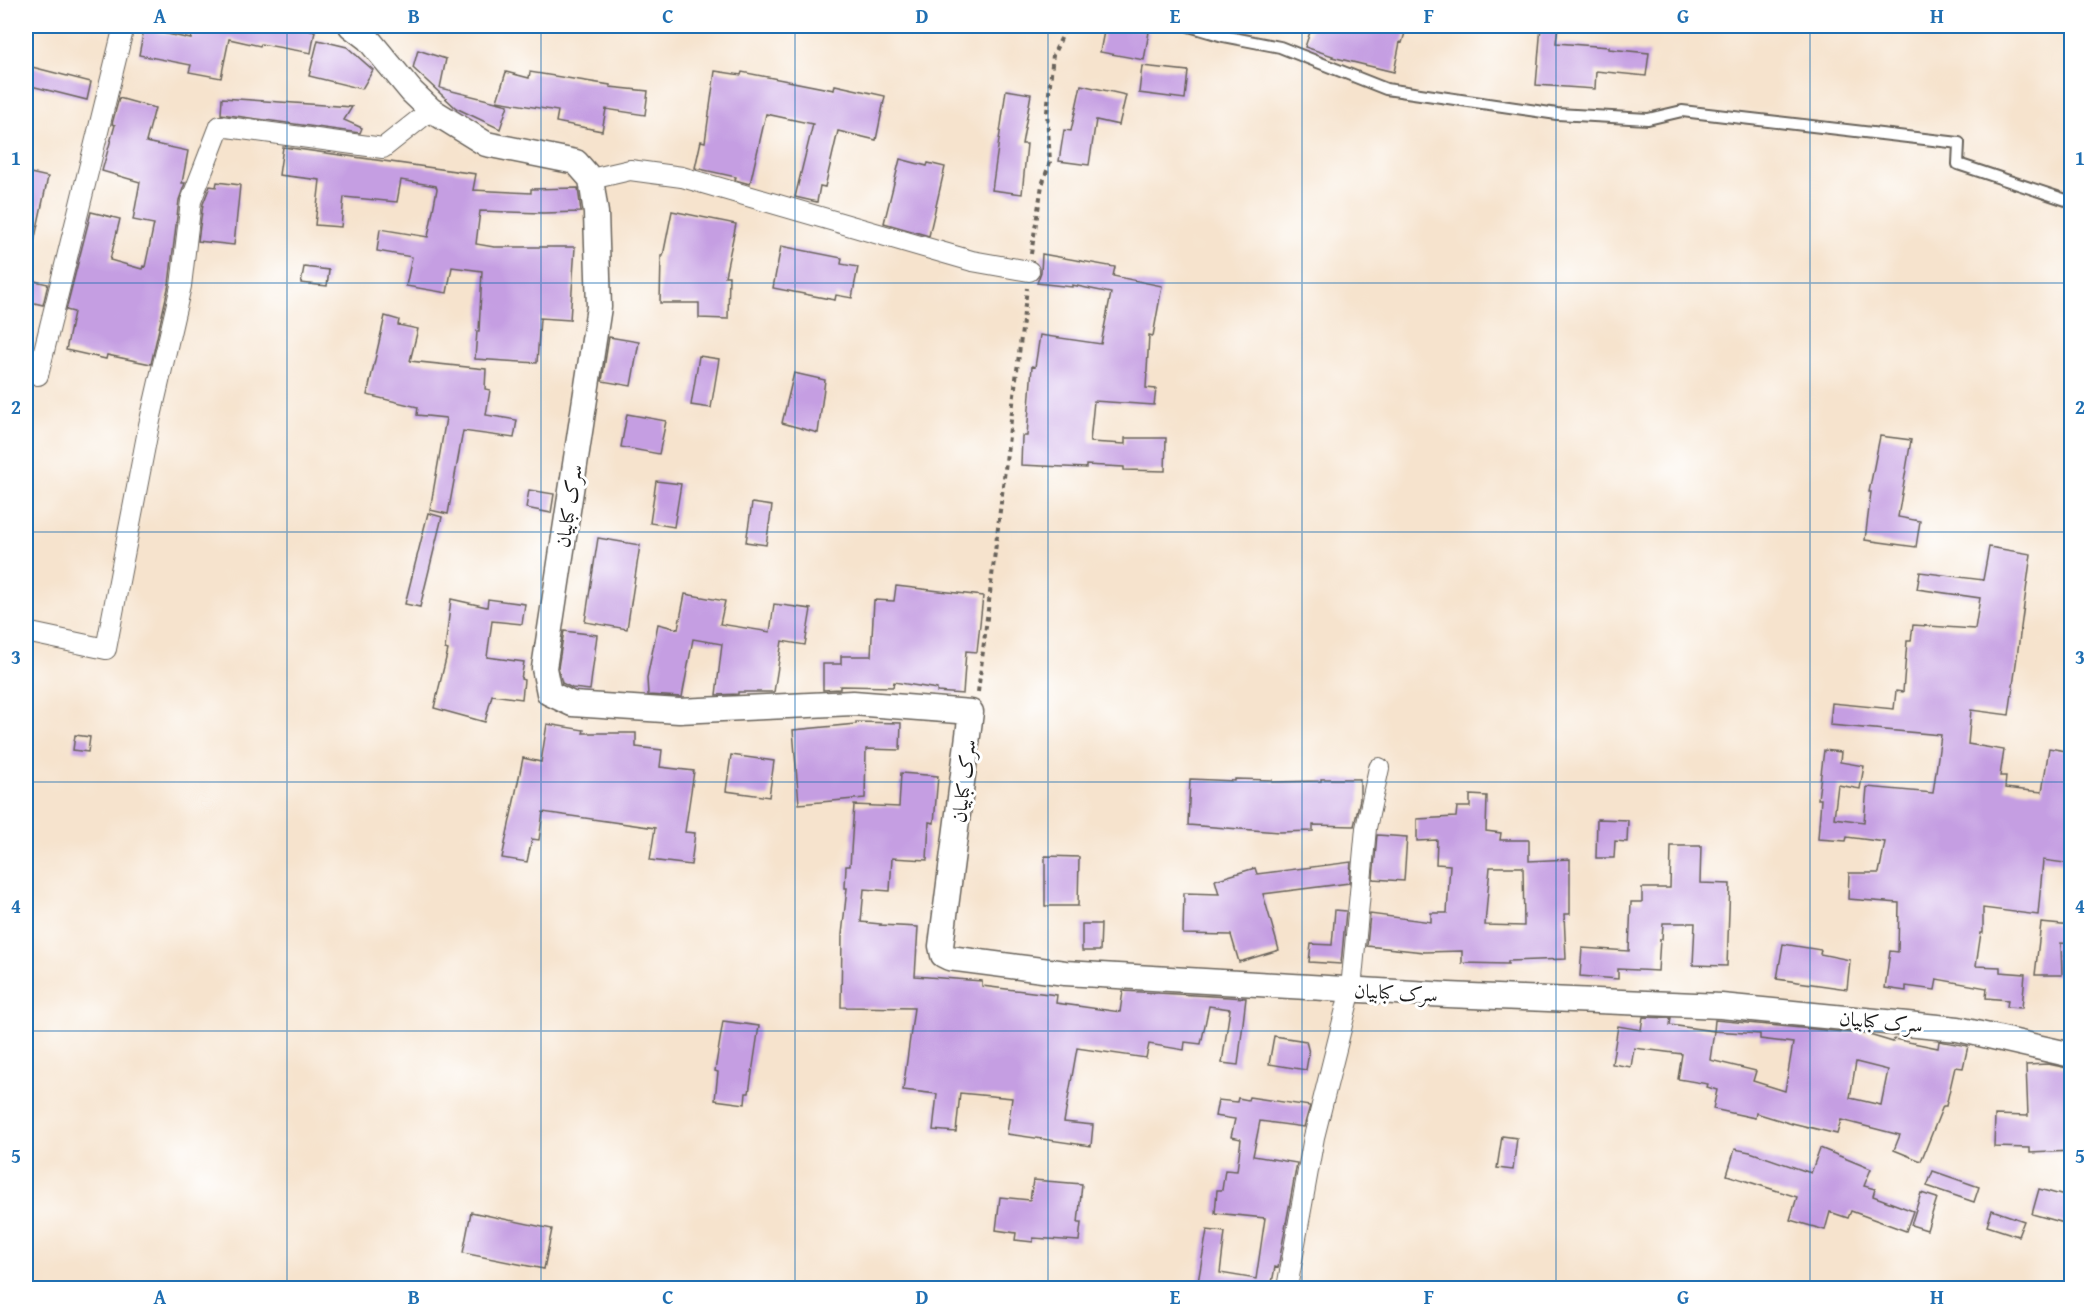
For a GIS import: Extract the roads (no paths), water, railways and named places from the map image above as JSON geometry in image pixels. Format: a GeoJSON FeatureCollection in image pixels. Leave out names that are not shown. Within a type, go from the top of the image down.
{"type":"FeatureCollection","features":[{"type":"Feature","properties":{"kind":"street"},"geometry":{"type":"LineString","coordinates":[[38,375],[124,26]]}},
{"type":"Feature","properties":{"kind":"street"},"geometry":{"type":"LineString","coordinates":[[351,26],[368,39],[412,92],[431,110],[486,144],[576,162],[591,179],[630,170],[682,177],[972,261],[1029,271]]}},
{"type":"Feature","properties":{"kind":"street"},"geometry":{"type":"LineString","coordinates":[[26,632],[106,649],[149,425],[181,286],[190,201],[220,126],[383,148],[431,110]]}},
{"type":"Feature","properties":{"kind":"street","name":"سرک کبابیان"},"geometry":{"type":"LineString","coordinates":[[591,179],[596,213],[598,307],[543,668],[549,693],[572,704],[679,711],[853,703],[971,712],[942,946],[943,955],[949,958],[1065,973],[1733,1008],[1958,1029],[2072,1055]]}},
{"type":"Feature","properties":{"kind":"street"},"geometry":{"type":"LineString","coordinates":[[1287,1288],[1314,1137],[1351,989],[1366,828],[1379,768]]}},
{"type":"Feature","properties":{"kind":"lane"},"geometry":{"type":"LineString","coordinates":[[1189,26],[1223,36],[1280,47],[1386,89],[1557,114],[1648,119],[1682,111],[1959,143],[1958,164],[2072,202]]}}]}
